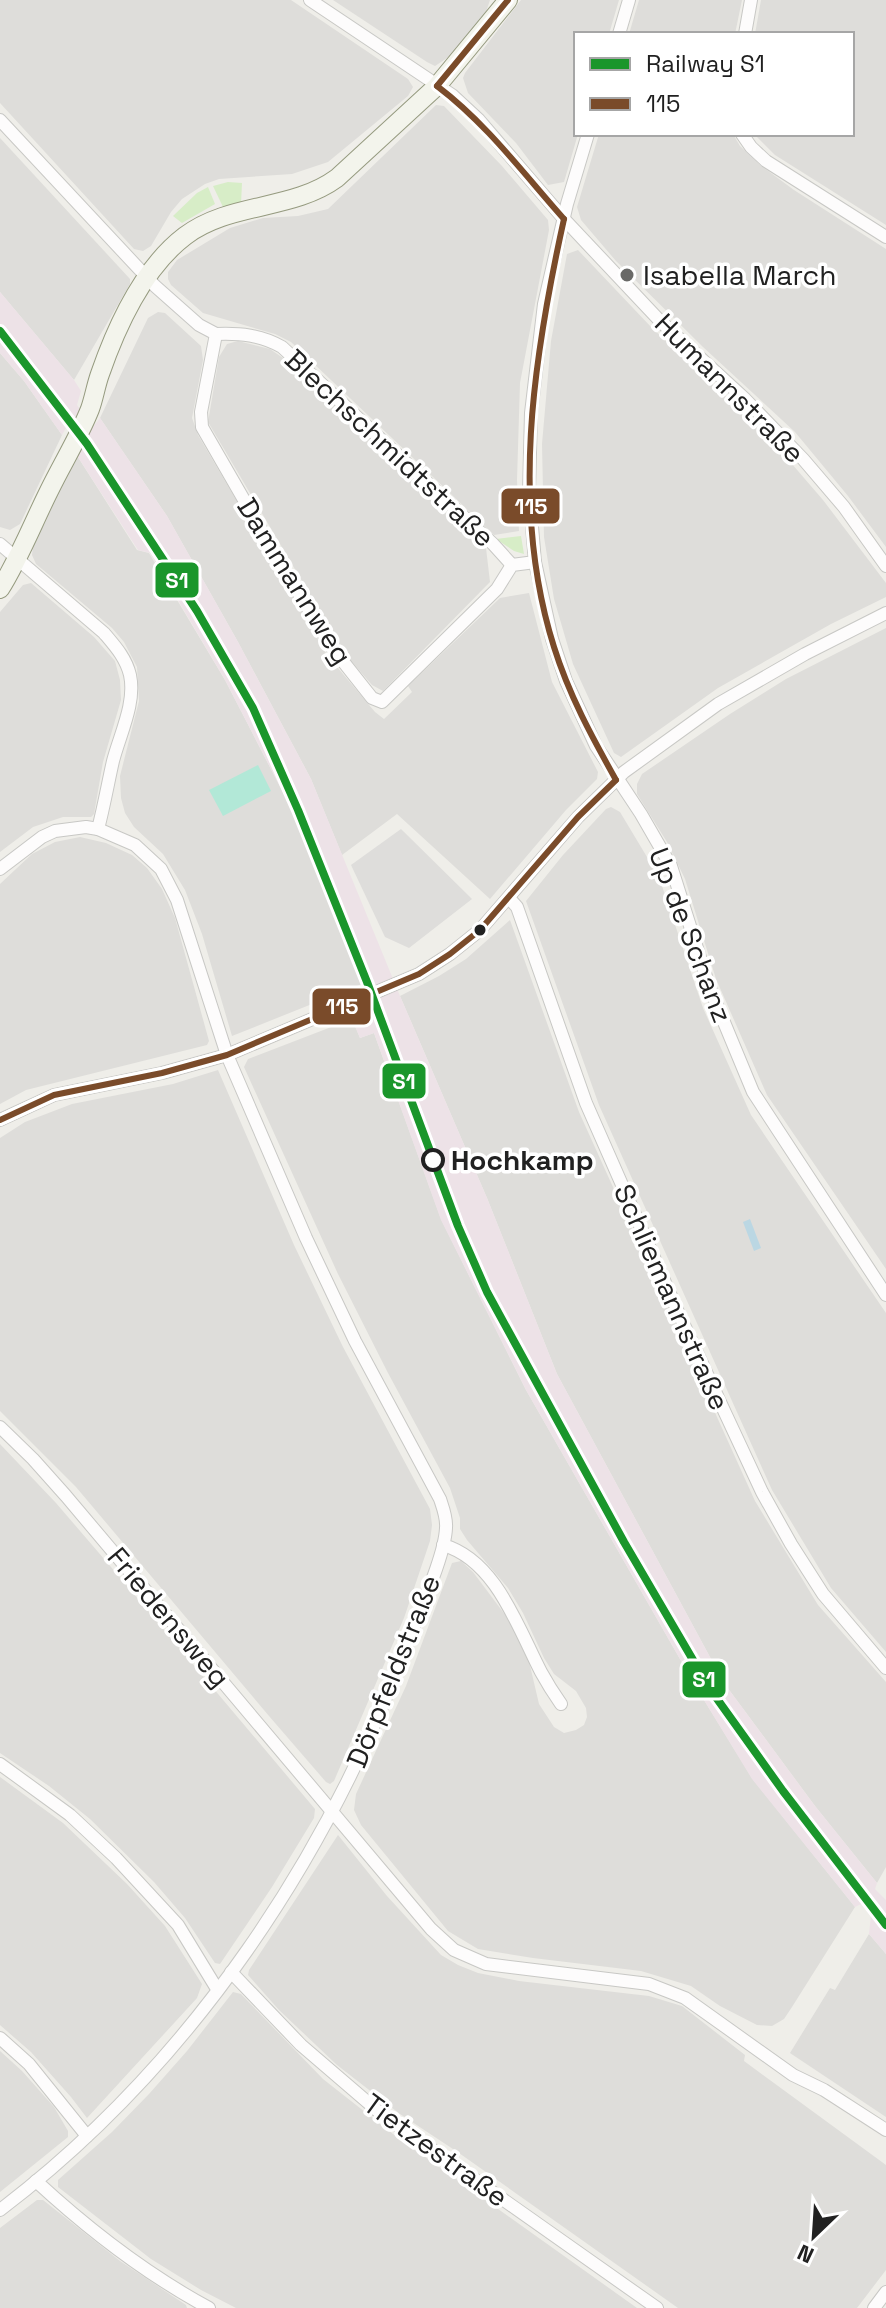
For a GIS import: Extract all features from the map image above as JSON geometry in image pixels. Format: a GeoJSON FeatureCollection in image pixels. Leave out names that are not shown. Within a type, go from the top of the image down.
{"type":"FeatureCollection","features":[{"type":"Feature","properties":{"kind":"street","name":"Humannstraße"},"geometry":{"type":"LineString","coordinates":[[310,0],[452,95],[483,124],[564,219],[660,321],[745,399],[803,459],[844,507],[886,566]]}},
{"type":"Feature","properties":{"kind":"street"},"geometry":{"type":"LineString","coordinates":[[0,589],[90,408],[113,340],[147,278],[164,255],[188,233],[205,223],[303,196],[328,185],[347,171],[437,86],[508,0]]}},
{"type":"Feature","properties":{"kind":"street"},"geometry":{"type":"LineString","coordinates":[[620,32],[629,0]]}},
{"type":"Feature","properties":{"kind":"street"},"geometry":{"type":"LineString","coordinates":[[745,32],[751,0]]}},
{"type":"Feature","properties":{"kind":"street"},"geometry":{"type":"LineString","coordinates":[[0,120],[147,278],[184,314],[216,334]]}},
{"type":"Feature","properties":{"kind":"street","name":"Up de Schanz"},"geometry":{"type":"LineString","coordinates":[[587,136],[564,219],[540,325],[531,413],[529,491],[535,562],[545,611],[560,665],[579,712],[616,780],[641,814],[671,866],[709,986],[760,1105],[886,1295]]}},
{"type":"Feature","properties":{"kind":"street"},"geometry":{"type":"LineString","coordinates":[[743,136],[766,161],[886,237]]}},
{"type":"Feature","properties":{"kind":"street","name":"Blechschmidtstraße"},"geometry":{"type":"LineString","coordinates":[[216,334],[247,334],[282,347],[482,533],[512,565]]}},
{"type":"Feature","properties":{"kind":"street","name":"Dammannweg"},"geometry":{"type":"LineString","coordinates":[[216,334],[201,412],[202,427],[330,645],[372,698],[382,702],[497,589],[512,565]]}},
{"type":"Feature","properties":{"kind":"street"},"geometry":{"type":"LineString","coordinates":[[0,544],[104,633],[117,647],[130,674],[130,701],[98,829],[86,827],[55,831],[33,843],[0,869]]}},
{"type":"Feature","properties":{"kind":"street"},"geometry":{"type":"LineString","coordinates":[[512,565],[535,562]]}},
{"type":"Feature","properties":{"kind":"street"},"geometry":{"type":"LineString","coordinates":[[0,1120],[54,1095],[162,1073],[227,1055],[419,974],[480,930],[578,817],[616,780],[671,737],[771,672],[886,613]]}},
{"type":"Feature","properties":{"kind":"street","name":"Dörpfeldstraße"},"geometry":{"type":"LineString","coordinates":[[0,2210],[87,2136],[179,2039],[231,1972],[288,1888],[333,1812],[375,1724],[443,1545],[446,1528],[440,1499],[349,1331],[227,1055],[170,883],[150,856],[135,845],[98,829]]}},
{"type":"Feature","properties":{"kind":"street","name":"Schliemannstraße"},"geometry":{"type":"LineString","coordinates":[[509,898],[517,907],[586,1103],[615,1172],[762,1492],[823,1594],[886,1668]]}},
{"type":"Feature","properties":{"kind":"street","name":"Friedensweg"},"geometry":{"type":"LineString","coordinates":[[0,1427],[66,1496],[442,1940],[464,1956],[486,1964],[649,1984],[673,1992],[695,2004],[793,2075],[824,2090],[886,2130]]}},
{"type":"Feature","properties":{"kind":"street"},"geometry":{"type":"LineString","coordinates":[[443,1545],[460,1550],[485,1573],[518,1622],[542,1674],[561,1704]]}},
{"type":"Feature","properties":{"kind":"street"},"geometry":{"type":"LineString","coordinates":[[0,1764],[70,1815],[116,1858],[178,1925],[217,1989]]}},
{"type":"Feature","properties":{"kind":"street","name":"Tietzestraße"},"geometry":{"type":"LineString","coordinates":[[231,1972],[301,2045],[379,2112],[657,2308]]}},
{"type":"Feature","properties":{"kind":"street"},"geometry":{"type":"LineString","coordinates":[[0,2038],[29,2064],[87,2136]]}},
{"type":"Feature","properties":{"kind":"street"},"geometry":{"type":"LineString","coordinates":[[36,2181],[129,2257],[205,2307]]}},
{"type":"Feature","properties":{"kind":"street"},"geometry":{"type":"LineString","coordinates":[[874,2308],[886,2292]]}},
{"type":"Feature","properties":{"kind":"shaded area"},"geometry":{"type":"Polygon","coordinates":[[[0,0],[291,0],[408,79],[413,87],[408,96],[328,162],[292,174],[219,179],[205,184],[182,199],[151,246],[143,251],[134,249],[0,103],[0,0]]]}},
{"type":"Feature","properties":{"kind":"shaded area"},"geometry":{"type":"Polygon","coordinates":[[[333,0],[490,0],[486,12],[469,34],[450,56],[435,66],[333,0]]]}},
{"type":"Feature","properties":{"kind":"shaded area"},"geometry":{"type":"Polygon","coordinates":[[[521,0],[619,0],[610,32],[574,32],[574,136],[577,136],[564,182],[548,185],[516,143],[468,93],[463,78],[521,0]]]}},
{"type":"Feature","properties":{"kind":"shaded area"},"geometry":{"type":"Polygon","coordinates":[[[639,0],[742,0],[735,32],[630,32],[639,0]]]}},
{"type":"Feature","properties":{"kind":"shaded area"},"geometry":{"type":"Polygon","coordinates":[[[761,0],[886,0],[886,225],[775,155],[756,136],[854,136],[854,32],[755,32],[761,0]]]}},
{"type":"Feature","properties":{"kind":"shaded area"},"geometry":{"type":"Polygon","coordinates":[[[436,105],[444,106],[502,166],[548,220],[549,230],[520,383],[519,531],[494,535],[291,342],[275,334],[203,313],[168,279],[168,272],[177,260],[230,228],[263,218],[298,216],[328,209],[436,105]]]}},
{"type":"Feature","properties":{"kind":"shaded area"},"geometry":{"type":"Polygon","coordinates":[[[598,136],[734,136],[760,165],[886,249],[886,547],[795,432],[616,261],[581,220],[577,207],[598,136]]]}},
{"type":"Feature","properties":{"kind":"shaded area"},"geometry":{"type":"Polygon","coordinates":[[[0,138],[130,279],[130,284],[74,380],[0,292],[0,138]]]}},
{"type":"Feature","properties":{"kind":"shaded area"},"geometry":{"type":"Polygon","coordinates":[[[578,250],[652,328],[767,435],[823,500],[886,583],[886,597],[831,624],[718,688],[621,757],[614,753],[573,664],[554,599],[544,537],[542,444],[551,341],[567,254],[578,250]]]}},
{"type":"Feature","properties":{"kind":"shaded area"},"geometry":{"type":"Polygon","coordinates":[[[0,292],[74,380],[81,391],[77,405],[93,427],[100,418],[167,516],[238,642],[311,779],[487,1198],[557,1374],[724,1683],[815,1806],[877,1883],[875,1889],[886,1900],[886,1954],[869,1934],[871,1916],[861,1904],[855,1907],[752,1779],[526,1390],[441,1220],[374,1033],[360,1038],[352,1019],[372,1007],[307,839],[225,680],[150,553],[138,550],[76,454],[81,445],[67,426],[62,435],[0,353],[0,292]]]}},
{"type":"Feature","properties":{"kind":"shaded area"},"geometry":{"type":"Polygon","coordinates":[[[158,312],[165,313],[201,346],[203,360],[192,418],[198,435],[327,655],[384,719],[412,692],[408,686],[500,598],[529,593],[552,682],[598,772],[597,779],[566,810],[490,899],[397,814],[342,855],[311,779],[238,642],[167,516],[100,418],[148,318],[158,312]]]}},
{"type":"Feature","properties":{"kind":"shaded area"},"geometry":{"type":"Polygon","coordinates":[[[238,341],[270,349],[293,365],[486,548],[490,582],[383,691],[372,685],[345,654],[208,422],[219,357],[227,344],[238,341]]]}},
{"type":"Feature","properties":{"kind":"shaded area"},"geometry":{"type":"Polygon","coordinates":[[[0,353],[62,435],[20,524],[10,530],[0,527],[0,353]]]}},
{"type":"Feature","properties":{"kind":"shaded area"},"geometry":{"type":"Polygon","coordinates":[[[76,454],[137,550],[149,553],[225,680],[307,839],[362,984],[232,1036],[202,934],[185,890],[163,854],[134,827],[125,813],[121,798],[120,776],[139,701],[137,667],[124,642],[112,628],[36,564],[32,555],[33,546],[76,454]]]}},
{"type":"Feature","properties":{"kind":"shaded area"},"geometry":{"type":"Polygon","coordinates":[[[31,583],[94,637],[115,661],[121,700],[103,762],[94,814],[91,817],[63,817],[33,827],[0,852],[0,612],[23,585],[31,583]]]}},
{"type":"Feature","properties":{"kind":"shaded area"},"geometry":{"type":"Polygon","coordinates":[[[886,628],[886,1269],[767,1095],[716,979],[685,879],[667,842],[637,794],[637,784],[642,774],[730,714],[786,679],[886,628]]]}},
{"type":"Feature","properties":{"kind":"shaded area"},"geometry":{"type":"Polygon","coordinates":[[[611,807],[620,812],[659,877],[703,1008],[751,1115],[886,1313],[886,1652],[831,1588],[772,1490],[599,1105],[526,901],[563,855],[611,807]]]}},
{"type":"Feature","properties":{"kind":"shaded area"},"geometry":{"type":"Polygon","coordinates":[[[401,829],[472,899],[409,948],[385,937],[351,865],[401,829]]]}},
{"type":"Feature","properties":{"kind":"shaded area"},"geometry":{"type":"Polygon","coordinates":[[[80,837],[106,843],[132,855],[147,868],[162,889],[175,918],[209,1041],[207,1045],[26,1090],[0,1104],[0,884],[32,854],[55,842],[80,837]]]}},
{"type":"Feature","properties":{"kind":"shaded area"},"geometry":{"type":"Polygon","coordinates":[[[510,920],[579,1112],[755,1501],[818,1605],[886,1682],[886,1867],[877,1883],[815,1806],[724,1683],[557,1374],[487,1198],[400,996],[466,959],[510,920]]]}},
{"type":"Feature","properties":{"kind":"shaded area"},"geometry":{"type":"Polygon","coordinates":[[[352,1019],[360,1038],[374,1033],[441,1219],[526,1390],[696,1687],[752,1778],[855,1907],[784,2019],[772,2026],[757,2025],[720,2006],[691,1986],[641,1971],[478,1949],[448,1931],[361,1825],[354,1810],[356,1794],[406,1686],[452,1563],[461,1561],[473,1572],[506,1616],[528,1657],[539,1704],[554,1727],[564,1733],[576,1730],[584,1725],[587,1717],[586,1708],[576,1691],[554,1674],[544,1658],[508,1588],[460,1529],[460,1518],[450,1488],[338,1274],[244,1067],[248,1059],[352,1019]]]}},
{"type":"Feature","properties":{"kind":"shaded area"},"geometry":{"type":"Polygon","coordinates":[[[218,1070],[294,1245],[343,1347],[430,1509],[430,1541],[404,1618],[334,1781],[330,1784],[76,1487],[0,1411],[0,1138],[25,1122],[72,1104],[173,1084],[218,1070]]]}},
{"type":"Feature","properties":{"kind":"shaded area"},"geometry":{"type":"Polygon","coordinates":[[[0,1444],[56,1503],[315,1809],[314,1818],[272,1887],[220,1964],[215,1963],[185,1918],[154,1882],[90,1819],[0,1753],[0,1444]]]}},
{"type":"Feature","properties":{"kind":"shaded area"},"geometry":{"type":"Polygon","coordinates":[[[0,1777],[63,1823],[127,1884],[165,1926],[202,1984],[197,1998],[87,2118],[31,2052],[0,2025],[0,1777]]]}},
{"type":"Feature","properties":{"kind":"shaded area"},"geometry":{"type":"Polygon","coordinates":[[[338,1835],[387,1896],[441,1955],[478,1973],[519,1981],[649,1996],[682,2006],[745,2055],[744,2061],[886,2165],[886,2270],[857,2308],[678,2308],[400,2114],[337,2065],[279,2010],[248,1975],[338,1835]]]}},
{"type":"Feature","properties":{"kind":"shaded area"},"geometry":{"type":"Polygon","coordinates":[[[869,1934],[886,1954],[886,2117],[790,2053],[830,1988],[835,1990],[869,1934]]]}},
{"type":"Feature","properties":{"kind":"shaded area"},"geometry":{"type":"Polygon","coordinates":[[[233,1992],[241,1994],[323,2079],[393,2134],[637,2308],[236,2308],[151,2259],[58,2187],[58,2180],[149,2094],[233,1992]]]}},
{"type":"Feature","properties":{"kind":"shaded area"},"geometry":{"type":"Polygon","coordinates":[[[0,2051],[54,2107],[68,2131],[68,2137],[0,2192],[0,2051]]]}},
{"type":"Feature","properties":{"kind":"shaded area"},"geometry":{"type":"Polygon","coordinates":[[[37,2200],[43,2200],[120,2261],[187,2308],[0,2308],[0,2228],[37,2200]]]}},
{"type":"Feature","properties":{"kind":"green space"},"geometry":{"type":"Polygon","coordinates":[[[228,182],[242,183],[241,204],[223,207],[213,186],[228,182]]]}},
{"type":"Feature","properties":{"kind":"green space"},"geometry":{"type":"Polygon","coordinates":[[[208,187],[215,204],[182,223],[173,216],[197,193],[208,187]]]}},
{"type":"Feature","properties":{"kind":"green space"},"geometry":{"type":"Polygon","coordinates":[[[521,536],[524,554],[496,539],[521,536]]]}},
{"type":"Feature","properties":{"kind":"green space"},"geometry":{"type":"Polygon","coordinates":[[[258,765],[271,791],[223,816],[209,790],[258,765]]]}},
{"type":"Feature","properties":{"kind":"water"},"geometry":{"type":"Polygon","coordinates":[[[750,1219],[761,1248],[754,1251],[743,1222],[750,1219]]]}},
{"type":"Feature","properties":{"kind":"rail line","name":"S1"},"geometry":{"type":"LineString","coordinates":[[0,331],[87,444],[197,611],[253,708],[367,982],[458,1226],[487,1292],[624,1542],[710,1689],[783,1791],[886,1925]]}},
{"type":"Feature","properties":{"kind":"transit line","name":"115"},"geometry":{"type":"LineString","coordinates":[[437,86],[508,0]]}},
{"type":"Feature","properties":{"kind":"transit line","name":"115"},"geometry":{"type":"LineString","coordinates":[[437,86],[488,133],[564,219]]}},
{"type":"Feature","properties":{"kind":"transit line","name":"115"},"geometry":{"type":"LineString","coordinates":[[564,219],[543,325],[536,379],[531,433],[533,541],[541,594],[560,665],[616,780]]}},
{"type":"Feature","properties":{"kind":"transit line","name":"115"},"geometry":{"type":"LineString","coordinates":[[0,1120],[54,1095],[162,1073],[227,1055],[419,974],[480,930],[578,817],[616,780]]}},
{"type":"Feature","properties":{"kind":"place","name":"Isabella March"},"geometry":{"type":"Point","coordinates":[627,275]}},
{"type":"Feature","properties":{"kind":"place","name":"Hochkamp"},"geometry":{"type":"Point","coordinates":[433,1160]}}]}
